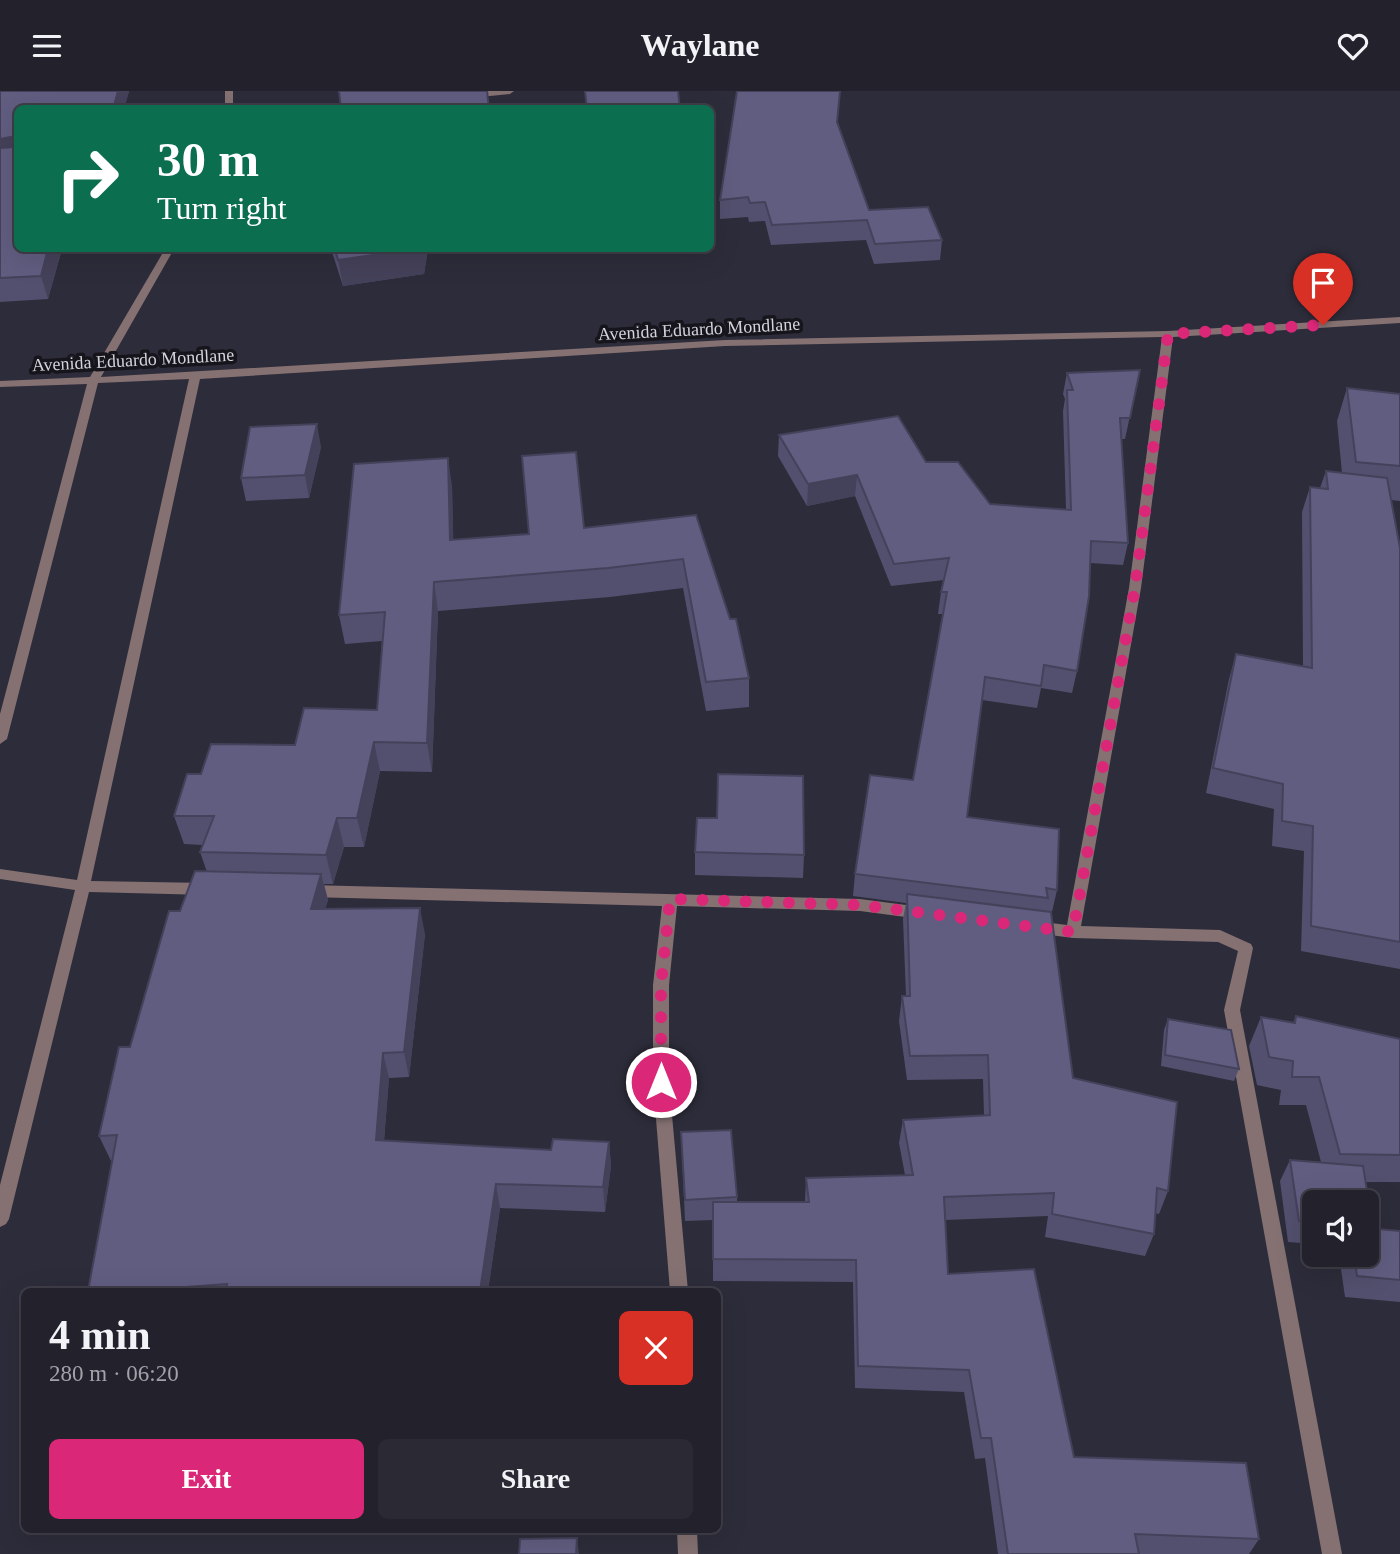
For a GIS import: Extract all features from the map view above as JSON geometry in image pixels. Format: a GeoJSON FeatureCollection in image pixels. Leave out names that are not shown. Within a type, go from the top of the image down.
{"type":"FeatureCollection","features":[{"type":"Feature","properties":{"kind":"street"},"geometry":{"type":"LineString","coordinates":[[457,97],[510,91]]}},
{"type":"Feature","properties":{"kind":"street"},"geometry":{"type":"LineString","coordinates":[[0,739],[94,379],[167,252]]}},
{"type":"Feature","properties":{"kind":"street","name":"Avenida Eduardo Mondlane"},"geometry":{"type":"LineString","coordinates":[[0,384],[195,376],[725,343],[1168,334],[1400,320]]}},
{"type":"Feature","properties":{"kind":"street"},"geometry":{"type":"LineString","coordinates":[[1073,932],[1135,588],[1168,334]]}},
{"type":"Feature","properties":{"kind":"street"},"geometry":{"type":"LineString","coordinates":[[0,1219],[83,886],[195,376]]}},
{"type":"Feature","properties":{"kind":"street"},"geometry":{"type":"LineString","coordinates":[[0,874],[83,886],[223,889]]}},
{"type":"Feature","properties":{"kind":"street"},"geometry":{"type":"LineString","coordinates":[[293,891],[860,905],[940,915]]}},
{"type":"Feature","properties":{"kind":"street"},"geometry":{"type":"LineString","coordinates":[[670,899],[661,985],[661,1082],[679,1288]]}},
{"type":"Feature","properties":{"kind":"street"},"geometry":{"type":"LineString","coordinates":[[1020,925],[1073,932],[1220,936],[1246,948],[1232,1010],[1332,1554]]}},
{"type":"Feature","properties":{"kind":"street"},"geometry":{"type":"LineString","coordinates":[[687,1533],[688,1554]]}},
{"type":"Feature","properties":{"kind":"building"},"geometry":{"type":"Polygon","coordinates":[[[0,91],[118,91],[114,105],[14,105],[14,252],[47,252],[41,276],[0,278],[0,148],[13,147],[11,137],[0,139],[0,91]]]}},
{"type":"Feature","properties":{"kind":"building"},"geometry":{"type":"Polygon","coordinates":[[[339,91],[487,91],[489,105],[341,105],[339,91]]]}},
{"type":"Feature","properties":{"kind":"building"},"geometry":{"type":"Polygon","coordinates":[[[585,91],[678,91],[680,105],[587,105],[585,91]]]}},
{"type":"Feature","properties":{"kind":"building"},"geometry":{"type":"Polygon","coordinates":[[[737,91],[840,91],[837,122],[869,210],[928,207],[942,240],[875,244],[867,220],[772,225],[765,202],[750,203],[748,197],[720,200],[737,91]]]}},
{"type":"Feature","properties":{"kind":"building"},"geometry":{"type":"Polygon","coordinates":[[[336,252],[394,252],[338,260],[336,252]]]}},
{"type":"Feature","properties":{"kind":"building"},"geometry":{"type":"Polygon","coordinates":[[[1140,370],[1130,418],[1120,418],[1128,543],[1091,541],[1089,596],[1077,671],[1044,665],[1041,686],[985,677],[967,817],[1059,829],[1057,890],[1046,888],[1048,898],[855,874],[870,775],[913,780],[947,592],[941,592],[949,558],[894,564],[857,475],[808,484],[779,435],[898,416],[926,462],[958,462],[990,504],[1071,510],[1067,390],[1073,390],[1067,373],[1140,370]]]}},
{"type":"Feature","properties":{"kind":"building"},"geometry":{"type":"Polygon","coordinates":[[[1347,388],[1400,394],[1400,466],[1356,462],[1347,388]]]}},
{"type":"Feature","properties":{"kind":"building"},"geometry":{"type":"Polygon","coordinates":[[[317,424],[305,475],[241,478],[250,427],[317,424]]]}},
{"type":"Feature","properties":{"kind":"building"},"geometry":{"type":"Polygon","coordinates":[[[576,452],[584,528],[696,515],[730,619],[736,619],[749,678],[706,682],[683,559],[434,582],[427,743],[374,742],[357,818],[337,818],[326,855],[200,852],[214,816],[174,816],[187,774],[201,774],[211,744],[295,745],[304,708],[377,710],[385,612],[339,615],[354,464],[448,458],[450,540],[529,534],[522,456],[576,452]]]}},
{"type":"Feature","properties":{"kind":"building"},"geometry":{"type":"Polygon","coordinates":[[[1326,471],[1387,478],[1400,548],[1400,942],[1311,926],[1313,826],[1282,821],[1283,784],[1213,768],[1236,654],[1312,668],[1310,487],[1328,489],[1326,471]]]}},
{"type":"Feature","properties":{"kind":"building"},"geometry":{"type":"Polygon","coordinates":[[[718,774],[803,776],[804,855],[695,852],[697,818],[717,818],[718,774]]]}},
{"type":"Feature","properties":{"kind":"building"},"geometry":{"type":"Polygon","coordinates":[[[195,871],[321,874],[311,909],[420,908],[404,1052],[383,1053],[376,1140],[551,1150],[553,1139],[609,1142],[603,1187],[496,1184],[480,1288],[226,1288],[227,1284],[170,1288],[89,1288],[117,1135],[99,1136],[119,1047],[130,1047],[169,911],[180,911],[195,871]]]}},
{"type":"Feature","properties":{"kind":"building"},"geometry":{"type":"Polygon","coordinates":[[[907,894],[1051,912],[1073,1078],[1177,1102],[1168,1191],[1157,1188],[1154,1234],[1052,1214],[1054,1193],[944,1197],[948,1274],[1034,1269],[1074,1457],[1246,1463],[1259,1539],[1135,1534],[1139,1554],[1008,1554],[991,1438],[981,1438],[969,1370],[858,1366],[856,1260],[713,1259],[713,1202],[809,1202],[806,1178],[913,1175],[903,1120],[990,1115],[988,1055],[910,1056],[902,996],[910,996],[907,894]]]}},
{"type":"Feature","properties":{"kind":"building"},"geometry":{"type":"Polygon","coordinates":[[[1296,1016],[1400,1039],[1400,1155],[1340,1154],[1319,1077],[1292,1077],[1293,1061],[1269,1057],[1261,1017],[1295,1023],[1296,1016]]]}},
{"type":"Feature","properties":{"kind":"building"},"geometry":{"type":"Polygon","coordinates":[[[1168,1019],[1231,1030],[1239,1069],[1165,1055],[1168,1019]]]}},
{"type":"Feature","properties":{"kind":"building"},"geometry":{"type":"Polygon","coordinates":[[[731,1130],[737,1197],[685,1200],[681,1132],[731,1130]]]}},
{"type":"Feature","properties":{"kind":"building"},"geometry":{"type":"Polygon","coordinates":[[[1290,1160],[1363,1166],[1367,1190],[1302,1190],[1302,1221],[1299,1221],[1290,1160]]]}},
{"type":"Feature","properties":{"kind":"building"},"geometry":{"type":"Polygon","coordinates":[[[1379,1229],[1400,1231],[1400,1280],[1357,1276],[1356,1267],[1379,1267],[1379,1229]]]}},
{"type":"Feature","properties":{"kind":"building"},"geometry":{"type":"Polygon","coordinates":[[[577,1538],[576,1554],[519,1554],[520,1539],[577,1538]]]}},
{"type":"Feature","properties":{"kind":"route"},"geometry":{"type":"LineString","coordinates":[[661,1082],[661,985],[670,899],[860,905],[1073,932],[1135,588],[1168,334],[1323,325]]}}]}
